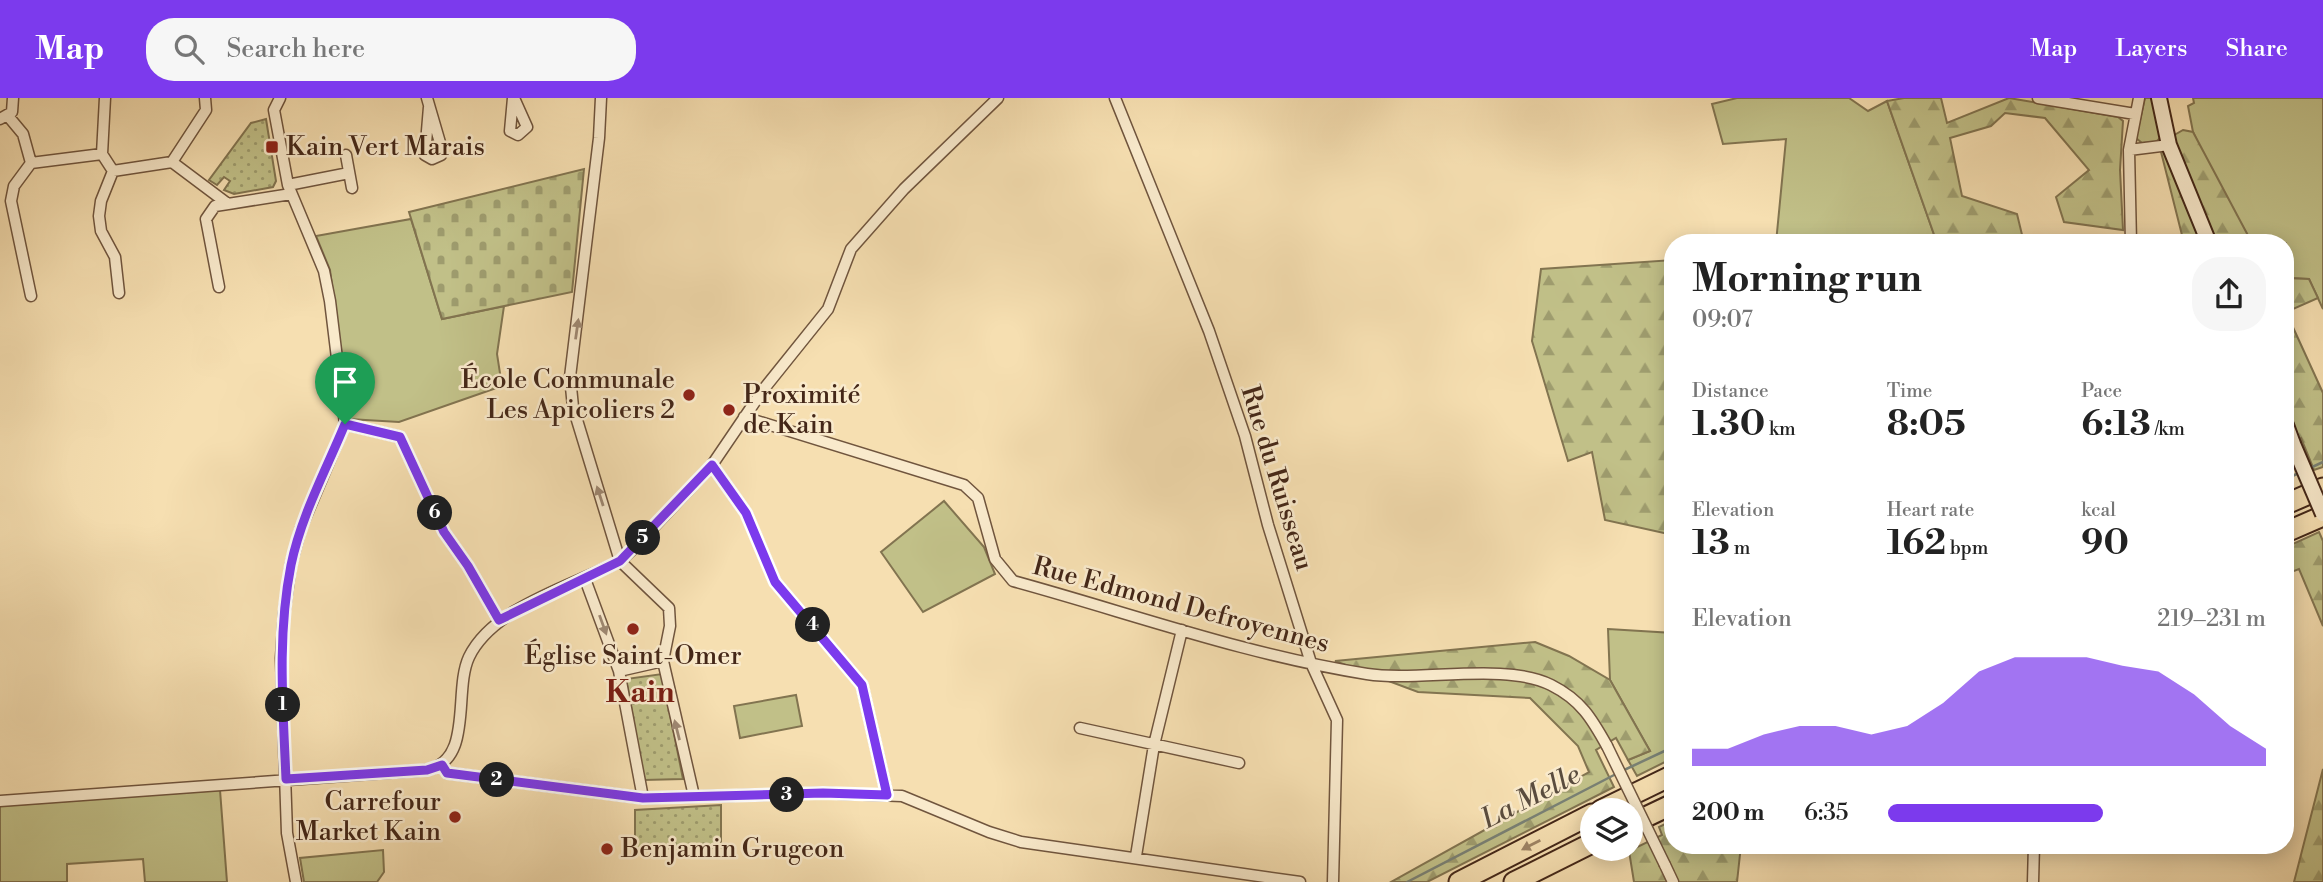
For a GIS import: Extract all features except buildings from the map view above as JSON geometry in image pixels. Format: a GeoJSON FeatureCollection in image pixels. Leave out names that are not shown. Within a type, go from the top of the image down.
{"type":"FeatureCollection","features":[{"type":"Feature","properties":{"kind":"highway"},"geometry":{"type":"LineString","coordinates":[[2294,501],[2323,488]]}},
{"type":"Feature","properties":{"kind":"highway"},"geometry":{"type":"LineString","coordinates":[[2294,528],[2323,515]]}},
{"type":"Feature","properties":{"kind":"highway"},"geometry":{"type":"LineString","coordinates":[[1626,798],[1664,779]]}},
{"type":"Feature","properties":{"kind":"highway"},"geometry":{"type":"LineString","coordinates":[[1643,818],[1664,808]]}},
{"type":"Feature","properties":{"kind":"highway"},"geometry":{"type":"LineString","coordinates":[[1459,882],[1580,820]]}},
{"type":"Feature","properties":{"kind":"highway"},"geometry":{"type":"LineString","coordinates":[[1514,882],[1580,849]]}},
{"type":"Feature","properties":{"kind":"street"},"geometry":{"type":"LineString","coordinates":[[13,98],[14,107],[4,117],[23,134],[31,163]]}},
{"type":"Feature","properties":{"kind":"street"},"geometry":{"type":"LineString","coordinates":[[105,98],[102,155],[113,171]]}},
{"type":"Feature","properties":{"kind":"street"},"geometry":{"type":"LineString","coordinates":[[172,162],[206,110],[205,98]]}},
{"type":"Feature","properties":{"kind":"street"},"geometry":{"type":"LineString","coordinates":[[280,98],[274,110],[289,190],[324,271],[345,424],[301,528],[291,564],[281,658],[286,833],[296,882]]}},
{"type":"Feature","properties":{"kind":"street"},"geometry":{"type":"LineString","coordinates":[[601,98],[596,165],[570,377],[573,407],[620,561],[669,608],[670,626],[664,658],[694,796]]}},
{"type":"Feature","properties":{"kind":"street"},"geometry":{"type":"LineString","coordinates":[[0,801],[427,770],[442,765],[454,748],[467,659],[499,620],[620,561],[712,465],[779,368],[828,309],[851,249],[904,189],[998,98]]}},
{"type":"Feature","properties":{"kind":"street","name":"Rue du Ruisseau"},"geometry":{"type":"LineString","coordinates":[[1115,98],[1209,331],[1245,436],[1268,525],[1311,663],[1337,720],[1333,882]]}},
{"type":"Feature","properties":{"kind":"street"},"geometry":{"type":"LineString","coordinates":[[2038,98],[2135,114]]}},
{"type":"Feature","properties":{"kind":"street"},"geometry":{"type":"LineString","coordinates":[[2131,234],[2129,150],[2139,98]]}},
{"type":"Feature","properties":{"kind":"street"},"geometry":{"type":"LineString","coordinates":[[2159,98],[2169,145],[2205,234]]}},
{"type":"Feature","properties":{"kind":"street"},"geometry":{"type":"LineString","coordinates":[[2129,150],[2169,145]]}},
{"type":"Feature","properties":{"kind":"street"},"geometry":{"type":"LineString","coordinates":[[31,296],[11,201],[14,186],[31,163],[102,155]]}},
{"type":"Feature","properties":{"kind":"street"},"geometry":{"type":"LineString","coordinates":[[346,155],[352,188]]}},
{"type":"Feature","properties":{"kind":"street"},"geometry":{"type":"LineString","coordinates":[[113,171],[172,162],[228,204]]}},
{"type":"Feature","properties":{"kind":"street"},"geometry":{"type":"LineString","coordinates":[[113,171],[101,201],[99,216],[101,231],[115,257],[120,293]]}},
{"type":"Feature","properties":{"kind":"street"},"geometry":{"type":"LineString","coordinates":[[219,287],[206,219],[215,206],[289,190],[349,173]]}},
{"type":"Feature","properties":{"kind":"street","name":"Rue Edmond Defroyennes"},"geometry":{"type":"LineString","coordinates":[[744,417],[964,485],[978,498],[995,559],[1009,579],[1225,644],[1370,675],[1505,675],[1550,684],[1586,709],[1607,746],[1673,882]]}},
{"type":"Feature","properties":{"kind":"street"},"geometry":{"type":"LineString","coordinates":[[345,424],[400,437],[444,532],[468,566],[499,620]]}},
{"type":"Feature","properties":{"kind":"street"},"geometry":{"type":"LineString","coordinates":[[2294,445],[2323,515]]}},
{"type":"Feature","properties":{"kind":"street"},"geometry":{"type":"LineString","coordinates":[[712,465],[746,513],[775,582],[862,685],[887,795]]}},
{"type":"Feature","properties":{"kind":"street"},"geometry":{"type":"LineString","coordinates":[[585,579],[619,671],[643,798]]}},
{"type":"Feature","properties":{"kind":"street"},"geometry":{"type":"LineString","coordinates":[[1136,856],[1154,745],[1182,630]]}},
{"type":"Feature","properties":{"kind":"street"},"geometry":{"type":"LineString","coordinates":[[619,671],[664,658]]}},
{"type":"Feature","properties":{"kind":"street"},"geometry":{"type":"LineString","coordinates":[[1080,728],[1240,763]]}},
{"type":"Feature","properties":{"kind":"street"},"geometry":{"type":"LineString","coordinates":[[442,765],[447,773],[643,798],[823,793],[902,796],[989,832],[1021,842],[1136,856],[1300,882]]}},
{"type":"Feature","properties":{"kind":"street"},"geometry":{"type":"LineString","coordinates":[[2033,882],[2034,854]]}},
{"type":"Feature","properties":{"kind":"green space"},"geometry":{"type":"Polygon","coordinates":[[[1737,98],[1849,98],[1868,111],[1887,101],[1934,234],[1777,234],[1786,139],[1723,144],[1712,104],[1737,98]]]}},
{"type":"Feature","properties":{"kind":"green space"},"geometry":{"type":"Polygon","coordinates":[[[1941,98],[1947,123],[2009,98],[2118,117],[2123,121],[2120,170],[2123,230],[2064,222],[2056,197],[2089,170],[2045,118],[2005,113],[1991,126],[1950,138],[1962,196],[2017,214],[2022,234],[1934,234],[1887,101],[1941,98]]]}},
{"type":"Feature","properties":{"kind":"green space"},"geometry":{"type":"Polygon","coordinates":[[[2145,98],[2153,98],[2161,137],[2156,142],[2142,143],[2136,138],[2145,98]]]}},
{"type":"Feature","properties":{"kind":"green space"},"geometry":{"type":"Polygon","coordinates":[[[2193,98],[2323,98],[2323,309],[2309,279],[2294,278],[2294,234],[2247,234],[2208,165],[2193,132],[2188,106],[2194,103],[2193,98]]]}},
{"type":"Feature","properties":{"kind":"green space"},"geometry":{"type":"Polygon","coordinates":[[[266,119],[276,181],[273,187],[234,194],[224,190],[230,181],[224,177],[217,185],[209,180],[251,123],[266,119]]]}},
{"type":"Feature","properties":{"kind":"green space"},"geometry":{"type":"Polygon","coordinates":[[[2183,130],[2193,132],[2247,234],[2182,234],[2159,144],[2183,130]]]}},
{"type":"Feature","properties":{"kind":"green space"},"geometry":{"type":"Polygon","coordinates":[[[584,169],[572,292],[442,319],[409,212],[584,169]]]}},
{"type":"Feature","properties":{"kind":"green space"},"geometry":{"type":"Polygon","coordinates":[[[411,219],[442,319],[504,306],[497,354],[502,386],[399,422],[349,419],[330,270],[316,236],[411,219]]]}},
{"type":"Feature","properties":{"kind":"green space"},"geometry":{"type":"Polygon","coordinates":[[[1664,261],[1664,533],[1605,520],[1592,452],[1568,461],[1532,341],[1541,269],[1664,261]]]}},
{"type":"Feature","properties":{"kind":"green space"},"geometry":{"type":"Polygon","coordinates":[[[2294,278],[2309,279],[2318,298],[2294,308],[2294,278]]]}},
{"type":"Feature","properties":{"kind":"green space"},"geometry":{"type":"Polygon","coordinates":[[[2294,330],[2323,393],[2323,467],[2314,470],[2301,438],[2294,441],[2294,330]]]}},
{"type":"Feature","properties":{"kind":"green space"},"geometry":{"type":"Polygon","coordinates":[[[944,501],[984,547],[995,574],[923,612],[881,552],[944,501]]]}},
{"type":"Feature","properties":{"kind":"green space"},"geometry":{"type":"Polygon","coordinates":[[[2319,532],[2323,541],[2323,626],[2299,569],[2294,571],[2294,543],[2319,532]]]}},
{"type":"Feature","properties":{"kind":"green space"},"geometry":{"type":"Polygon","coordinates":[[[1608,629],[1664,632],[1664,762],[1637,776],[1628,760],[1650,751],[1610,680],[1608,629]]]}},
{"type":"Feature","properties":{"kind":"green space"},"geometry":{"type":"Polygon","coordinates":[[[1535,642],[1569,656],[1610,680],[1650,751],[1628,760],[1616,738],[1596,750],[1614,787],[1592,798],[1580,798],[1580,804],[1427,882],[1391,882],[1589,772],[1578,746],[1530,698],[1418,692],[1335,661],[1535,642]]]}},
{"type":"Feature","properties":{"kind":"green space"},"geometry":{"type":"Polygon","coordinates":[[[662,674],[683,779],[644,780],[626,679],[662,674]]]}},
{"type":"Feature","properties":{"kind":"green space"},"geometry":{"type":"Polygon","coordinates":[[[796,695],[802,726],[740,738],[734,706],[796,695]]]}},
{"type":"Feature","properties":{"kind":"green space"},"geometry":{"type":"Polygon","coordinates":[[[2323,769],[2323,882],[2294,882],[2323,769]]]}},
{"type":"Feature","properties":{"kind":"green space"},"geometry":{"type":"Polygon","coordinates":[[[220,790],[227,882],[145,882],[143,859],[67,864],[67,882],[0,882],[0,806],[220,790]]]}},
{"type":"Feature","properties":{"kind":"green space"},"geometry":{"type":"Polygon","coordinates":[[[721,805],[721,848],[635,849],[635,810],[721,805]]]}},
{"type":"Feature","properties":{"kind":"green space"},"geometry":{"type":"Polygon","coordinates":[[[1664,824],[1664,854],[1740,854],[1737,882],[1634,882],[1631,861],[1643,861],[1643,844],[1662,835],[1659,827],[1664,824]]]}},
{"type":"Feature","properties":{"kind":"green space"},"geometry":{"type":"Polygon","coordinates":[[[383,850],[384,872],[377,882],[304,882],[300,858],[383,850]]]}},
{"type":"Feature","properties":{"kind":"waterway","name":"La Melle"},"geometry":{"type":"LineString","coordinates":[[2310,468],[2323,462]]}},
{"type":"Feature","properties":{"kind":"waterway","name":"La Melle"},"geometry":{"type":"LineString","coordinates":[[2294,475],[2301,472]]}},
{"type":"Feature","properties":{"kind":"waterway","name":"La Melle"},"geometry":{"type":"LineString","coordinates":[[1622,771],[1664,751]]}},
{"type":"Feature","properties":{"kind":"waterway","name":"La Melle"},"geometry":{"type":"LineString","coordinates":[[1407,882],[1616,774]]}},
{"type":"Feature","properties":{"kind":"place","name":"Kain Vert Marais"},"geometry":{"type":"Point","coordinates":[272,147]}},
{"type":"Feature","properties":{"kind":"place","name":"École Communale Les Apicoliers 2"},"geometry":{"type":"Point","coordinates":[689,395]}},
{"type":"Feature","properties":{"kind":"place","name":"Proximité de Kain"},"geometry":{"type":"Point","coordinates":[729,410]}},
{"type":"Feature","properties":{"kind":"place","name":"Église Saint-Omer"},"geometry":{"type":"Point","coordinates":[633,629]}},
{"type":"Feature","properties":{"kind":"place","name":"Carrefour Market Kain"},"geometry":{"type":"Point","coordinates":[455,817]}},
{"type":"Feature","properties":{"kind":"place","name":"Benjamin Grugeon"},"geometry":{"type":"Point","coordinates":[607,849]}},
{"type":"Feature","properties":{"kind":"district","name":"Kain"},"geometry":{"type":"Point","coordinates":[640,693]}},
{"type":"Feature","properties":{"kind":"route"},"geometry":{"type":"LineString","coordinates":[[345,424],[400,437],[444,532],[468,566],[499,620],[620,561],[712,465],[746,513],[775,582],[820,632],[862,685],[887,795],[823,793],[643,798],[447,773],[442,765],[427,770],[286,779],[281,658],[291,564],[301,528],[345,424]]}}]}
